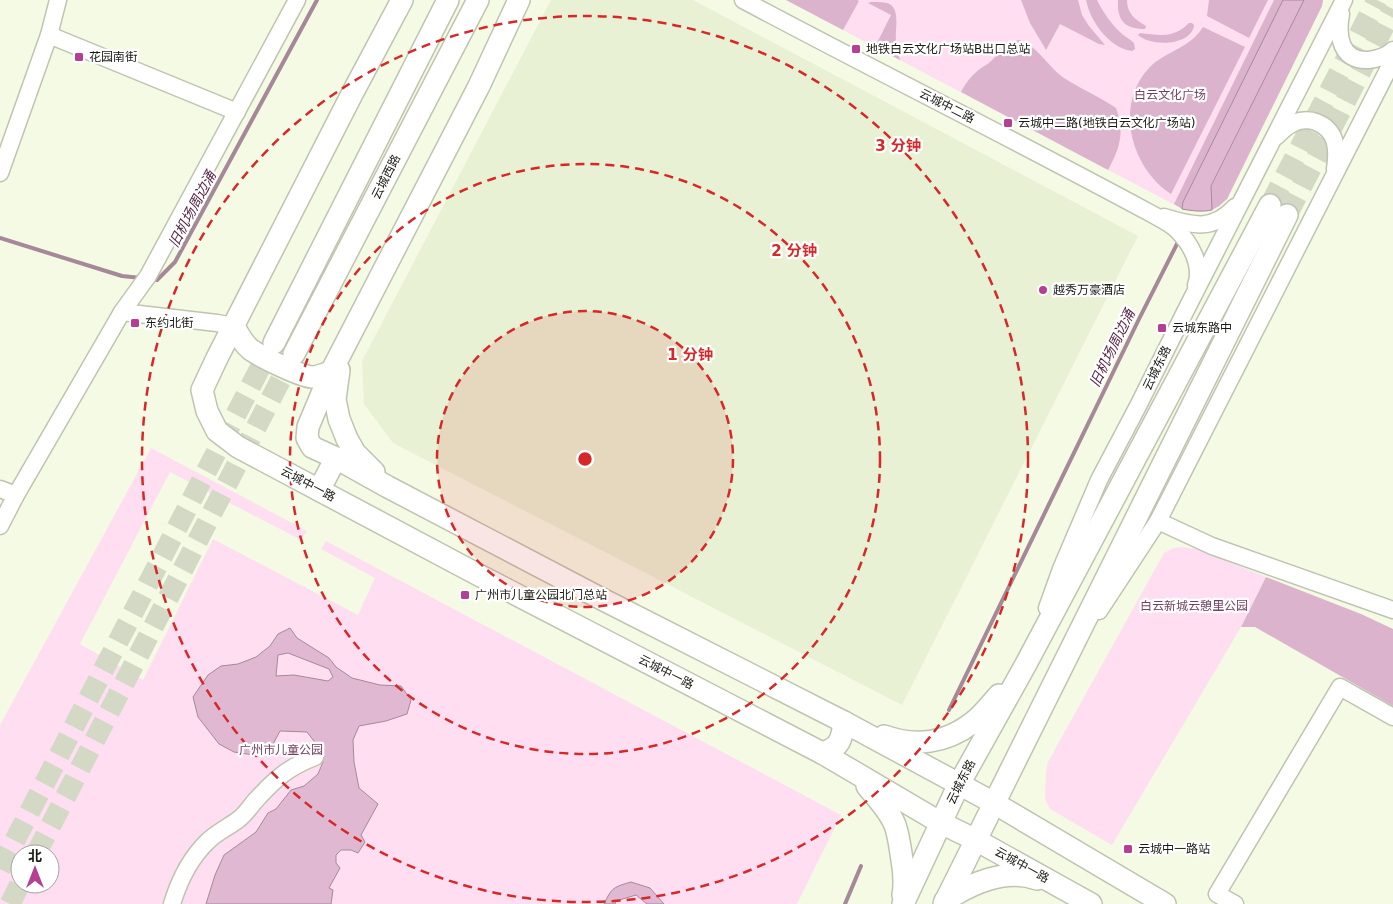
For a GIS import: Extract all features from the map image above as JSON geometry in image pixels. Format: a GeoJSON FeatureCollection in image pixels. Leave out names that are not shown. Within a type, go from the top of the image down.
{"type":"FeatureCollection","features":[{"type":"Feature","properties":{"kind":"main road","name":"云城中一路"},"geometry":{"type":"LineString","coordinates":[[402,0],[352,92],[202,390],[207,411],[217,431],[238,447],[473,572],[822,753],[941,823],[976,840],[1091,904]]}},
{"type":"Feature","properties":{"kind":"main road","name":"云城西路"},"geometry":{"type":"LineString","coordinates":[[274,342],[448,0]]}},
{"type":"Feature","properties":{"kind":"main road","name":"云城西路"},"geometry":{"type":"LineString","coordinates":[[294,354],[478,0]]}},
{"type":"Feature","properties":{"kind":"main road"},"geometry":{"type":"LineString","coordinates":[[519,0],[479,86],[331,372],[308,427],[307,438],[312,447],[594,596],[844,722],[994,802],[1165,904]]}},
{"type":"Feature","properties":{"kind":"main road","name":"云城东路"},"geometry":{"type":"LineString","coordinates":[[902,904],[959,784],[1279,210],[1057,676],[945,903]]}},
{"type":"Feature","properties":{"kind":"main road"},"geometry":{"type":"LineString","coordinates":[[234,326],[239,336],[251,349],[298,374],[318,377],[331,372]]}},
{"type":"Feature","properties":{"kind":"main road"},"geometry":{"type":"LineString","coordinates":[[343,347],[336,399],[340,419],[347,439],[355,452],[388,487]]}},
{"type":"Feature","properties":{"kind":"main road"},"geometry":{"type":"LineString","coordinates":[[319,490],[336,458]]}},
{"type":"Feature","properties":{"kind":"main road"},"geometry":{"type":"LineString","coordinates":[[844,722],[906,742],[925,743],[942,740],[961,731],[983,714],[1026,664]]}},
{"type":"Feature","properties":{"kind":"main road"},"geometry":{"type":"LineString","coordinates":[[822,753],[836,747],[840,742],[844,722]]}},
{"type":"Feature","properties":{"kind":"main road"},"geometry":{"type":"LineString","coordinates":[[856,772],[882,804],[894,824],[899,839],[904,870],[905,888],[902,904]]}},
{"type":"Feature","properties":{"kind":"main road"},"geometry":{"type":"LineString","coordinates":[[945,903],[959,892],[1002,876],[1029,876],[1063,889]]}},
{"type":"Feature","properties":{"kind":"street"},"geometry":{"type":"LineString","coordinates":[[0,173],[49,35],[58,0]]}},
{"type":"Feature","properties":{"kind":"street"},"geometry":{"type":"LineString","coordinates":[[0,526],[122,312],[148,276],[298,0]]}},
{"type":"Feature","properties":{"kind":"street","name":"云城中二路"},"geometry":{"type":"LineString","coordinates":[[743,0],[1150,212]]}},
{"type":"Feature","properties":{"kind":"street"},"geometry":{"type":"LineString","coordinates":[[1333,23],[1340,3],[1339,0]]}},
{"type":"Feature","properties":{"kind":"street"},"geometry":{"type":"LineString","coordinates":[[1345,0],[1339,28],[1340,41],[1344,50],[1348,54],[1364,60],[1375,60],[1387,56],[1393,50]]}},
{"type":"Feature","properties":{"kind":"street","name":"云城东路"},"geometry":{"type":"LineString","coordinates":[[1026,664],[1062,569],[1099,480],[1345,0]]}},
{"type":"Feature","properties":{"kind":"street"},"geometry":{"type":"LineString","coordinates":[[49,35],[237,112]]}},
{"type":"Feature","properties":{"kind":"street","name":"云城东路"},"geometry":{"type":"LineString","coordinates":[[1057,676],[1158,521],[1393,60]]}},
{"type":"Feature","properties":{"kind":"street"},"geometry":{"type":"LineString","coordinates":[[1273,140],[1293,123],[1312,120],[1324,125],[1330,130],[1336,148],[1334,176]]}},
{"type":"Feature","properties":{"kind":"street"},"geometry":{"type":"LineString","coordinates":[[1150,212],[1192,224],[1205,224],[1224,218],[1243,199]]}},
{"type":"Feature","properties":{"kind":"street"},"geometry":{"type":"LineString","coordinates":[[1150,212],[1177,230],[1196,258],[1198,279],[1187,308]]}},
{"type":"Feature","properties":{"kind":"street"},"geometry":{"type":"LineString","coordinates":[[122,312],[234,326]]}},
{"type":"Feature","properties":{"kind":"street"},"geometry":{"type":"LineString","coordinates":[[0,489],[16,495]]}},
{"type":"Feature","properties":{"kind":"street"},"geometry":{"type":"LineString","coordinates":[[1158,521],[1212,546],[1393,610]]}},
{"type":"Feature","properties":{"kind":"street"},"geometry":{"type":"LineString","coordinates":[[1235,904],[1217,894],[1340,687],[1393,717]]}},
{"type":"Feature","properties":{"kind":"street"},"geometry":{"type":"LineString","coordinates":[[172,904],[182,878],[195,855],[208,841],[240,818],[274,780],[289,769],[316,757]]}},
{"type":"Feature","properties":{"kind":"shaded area"},"geometry":{"type":"Polygon","coordinates":[[[551,0],[693,0],[1138,236],[902,705],[393,443],[364,404],[362,361],[551,0]]]}},
{"type":"Feature","properties":{"kind":"shaded area"},"geometry":{"type":"Polygon","coordinates":[[[1283,0],[1304,0],[1211,186],[1212,210],[1182,209],[1183,202],[1283,0]]]}},
{"type":"Feature","properties":{"kind":"shaded area"},"geometry":{"type":"Polygon","coordinates":[[[290,628],[297,638],[329,658],[336,667],[352,678],[380,685],[401,686],[411,700],[407,714],[386,721],[359,726],[353,740],[354,762],[359,788],[378,804],[361,835],[365,842],[358,853],[351,850],[341,850],[336,855],[336,863],[340,868],[329,888],[333,890],[331,904],[206,904],[215,875],[224,855],[256,832],[268,813],[276,809],[291,790],[304,786],[318,774],[323,762],[317,745],[307,732],[280,731],[271,748],[254,755],[234,752],[219,744],[198,717],[193,697],[208,675],[221,666],[238,664],[256,657],[270,646],[278,634],[290,628]],[[288,653],[278,655],[276,676],[294,675],[328,681],[333,677],[329,669],[288,653]]]}},
{"type":"Feature","properties":{"kind":"shaded area"},"geometry":{"type":"Polygon","coordinates":[[[631,882],[650,888],[664,904],[647,904],[636,895],[616,901],[615,904],[604,904],[614,889],[631,882]]]}},
{"type":"Feature","properties":{"kind":"green space","name":"白云文化广场"},"geometry":{"type":"Polygon","coordinates":[[[786,0],[1323,0],[1322,6],[1227,199],[1213,209],[1192,211],[1169,202],[786,0]]]}},
{"type":"Feature","properties":{"kind":"green space"},"geometry":{"type":"Polygon","coordinates":[[[786,0],[857,0],[859,1],[843,30],[786,0]]]}},
{"type":"Feature","properties":{"kind":"green space"},"geometry":{"type":"Polygon","coordinates":[[[1021,0],[1078,0],[1082,15],[1105,45],[1099,44],[1060,24],[1046,50],[1030,23],[1021,0]]]}},
{"type":"Feature","properties":{"kind":"green space"},"geometry":{"type":"Polygon","coordinates":[[[1086,0],[1097,0],[1114,26],[1134,43],[1135,49],[1132,51],[1124,49],[1108,39],[1096,25],[1086,0]]]}},
{"type":"Feature","properties":{"kind":"green space"},"geometry":{"type":"Polygon","coordinates":[[[1118,0],[1127,0],[1130,13],[1146,26],[1145,29],[1138,29],[1123,22],[1119,13],[1118,0]]]}},
{"type":"Feature","properties":{"kind":"green space"},"geometry":{"type":"Polygon","coordinates":[[[1209,0],[1268,0],[1249,38],[1207,16],[1209,0]]]}},
{"type":"Feature","properties":{"kind":"green space"},"geometry":{"type":"Polygon","coordinates":[[[1274,0],[1283,0],[1183,202],[1182,209],[1174,204],[1274,0]]]}},
{"type":"Feature","properties":{"kind":"green space"},"geometry":{"type":"Polygon","coordinates":[[[1304,0],[1323,0],[1322,6],[1227,199],[1212,210],[1211,187],[1304,0]]]}},
{"type":"Feature","properties":{"kind":"green space"},"geometry":{"type":"Polygon","coordinates":[[[868,3],[887,3],[894,9],[896,14],[896,45],[900,60],[875,47],[891,15],[868,3]]]}},
{"type":"Feature","properties":{"kind":"green space"},"geometry":{"type":"Polygon","coordinates":[[[1189,23],[1194,25],[1192,32],[1179,41],[1161,43],[1144,39],[1138,35],[1140,33],[1171,34],[1189,23]]]}},
{"type":"Feature","properties":{"kind":"green space"},"geometry":{"type":"Polygon","coordinates":[[[1203,27],[1245,47],[1171,194],[1145,168],[1137,151],[1130,115],[1133,97],[1140,80],[1152,65],[1192,40],[1203,27]]]}},
{"type":"Feature","properties":{"kind":"green space"},"geometry":{"type":"Polygon","coordinates":[[[1019,40],[1032,47],[1064,78],[1116,108],[1121,132],[1120,140],[1108,170],[961,92],[975,73],[991,61],[1008,44],[1019,40]]]}},
{"type":"Feature","properties":{"kind":"green space","name":"广州市儿童公园"},"geometry":{"type":"Polygon","coordinates":[[[151,448],[307,531],[301,540],[170,472],[80,644],[143,680],[213,539],[358,615],[375,578],[321,549],[326,541],[841,815],[797,904],[0,904],[0,725],[151,448]]]}},
{"type":"Feature","properties":{"kind":"green space","name":"白云新城云憩里公园"},"geometry":{"type":"Polygon","coordinates":[[[1173,548],[1197,549],[1266,577],[1241,627],[1112,845],[1050,809],[1045,799],[1048,762],[1164,553],[1173,548]]]}},
{"type":"Feature","properties":{"kind":"green space"},"geometry":{"type":"Polygon","coordinates":[[[1266,577],[1361,614],[1393,629],[1393,706],[1255,627],[1241,627],[1266,577]]]}},
{"type":"Feature","properties":{"kind":"waterway","name":"旧机场周边涌"},"geometry":{"type":"LineString","coordinates":[[153,279],[157,280],[175,262],[317,0]]}},
{"type":"Feature","properties":{"kind":"waterway","name":"旧机场周边涌"},"geometry":{"type":"LineString","coordinates":[[0,238],[122,276],[141,278]]}},
{"type":"Feature","properties":{"kind":"waterway","name":"旧机场周边涌"},"geometry":{"type":"LineString","coordinates":[[949,710],[1179,240]]}},
{"type":"Feature","properties":{"kind":"waterway","name":"旧机场周边涌"},"geometry":{"type":"LineString","coordinates":[[845,904],[861,866]]}},
{"type":"Feature","properties":{"kind":"tunnel"},"geometry":{"type":"LineString","coordinates":[[1270,205],[1377,0]]}},
{"type":"Feature","properties":{"kind":"tunnel"},"geometry":{"type":"LineString","coordinates":[[1287,215],[1393,9]]}},
{"type":"Feature","properties":{"kind":"tunnel"},"geometry":{"type":"LineString","coordinates":[[0,869],[273,343]]}},
{"type":"Feature","properties":{"kind":"tunnel"},"geometry":{"type":"LineString","coordinates":[[41,844],[294,354]]}},
{"type":"Feature","properties":{"kind":"tunnel"},"geometry":{"type":"LineString","coordinates":[[10,904],[15,894]]}},
{"type":"Feature","properties":{"kind":"place","name":"地铁白云文化广场站B出口总站"},"geometry":{"type":"Point","coordinates":[856,49]}},
{"type":"Feature","properties":{"kind":"place","name":"花园南街"},"geometry":{"type":"Point","coordinates":[79,57]}},
{"type":"Feature","properties":{"kind":"place","name":"云城中二路(地铁白云文化广场站)"},"geometry":{"type":"Point","coordinates":[1008,123]}},
{"type":"Feature","properties":{"kind":"place","name":"越秀万豪酒店"},"geometry":{"type":"Point","coordinates":[1043,290]}},
{"type":"Feature","properties":{"kind":"place","name":"东约北街"},"geometry":{"type":"Point","coordinates":[135,323]}},
{"type":"Feature","properties":{"kind":"place","name":"云城东路中"},"geometry":{"type":"Point","coordinates":[1162,328]}},
{"type":"Feature","properties":{"kind":"place","name":"广州市儿童公园北门总站"},"geometry":{"type":"Point","coordinates":[465,595]}},
{"type":"Feature","properties":{"kind":"place","name":"云城中一路站"},"geometry":{"type":"Point","coordinates":[1128,849]}}]}
